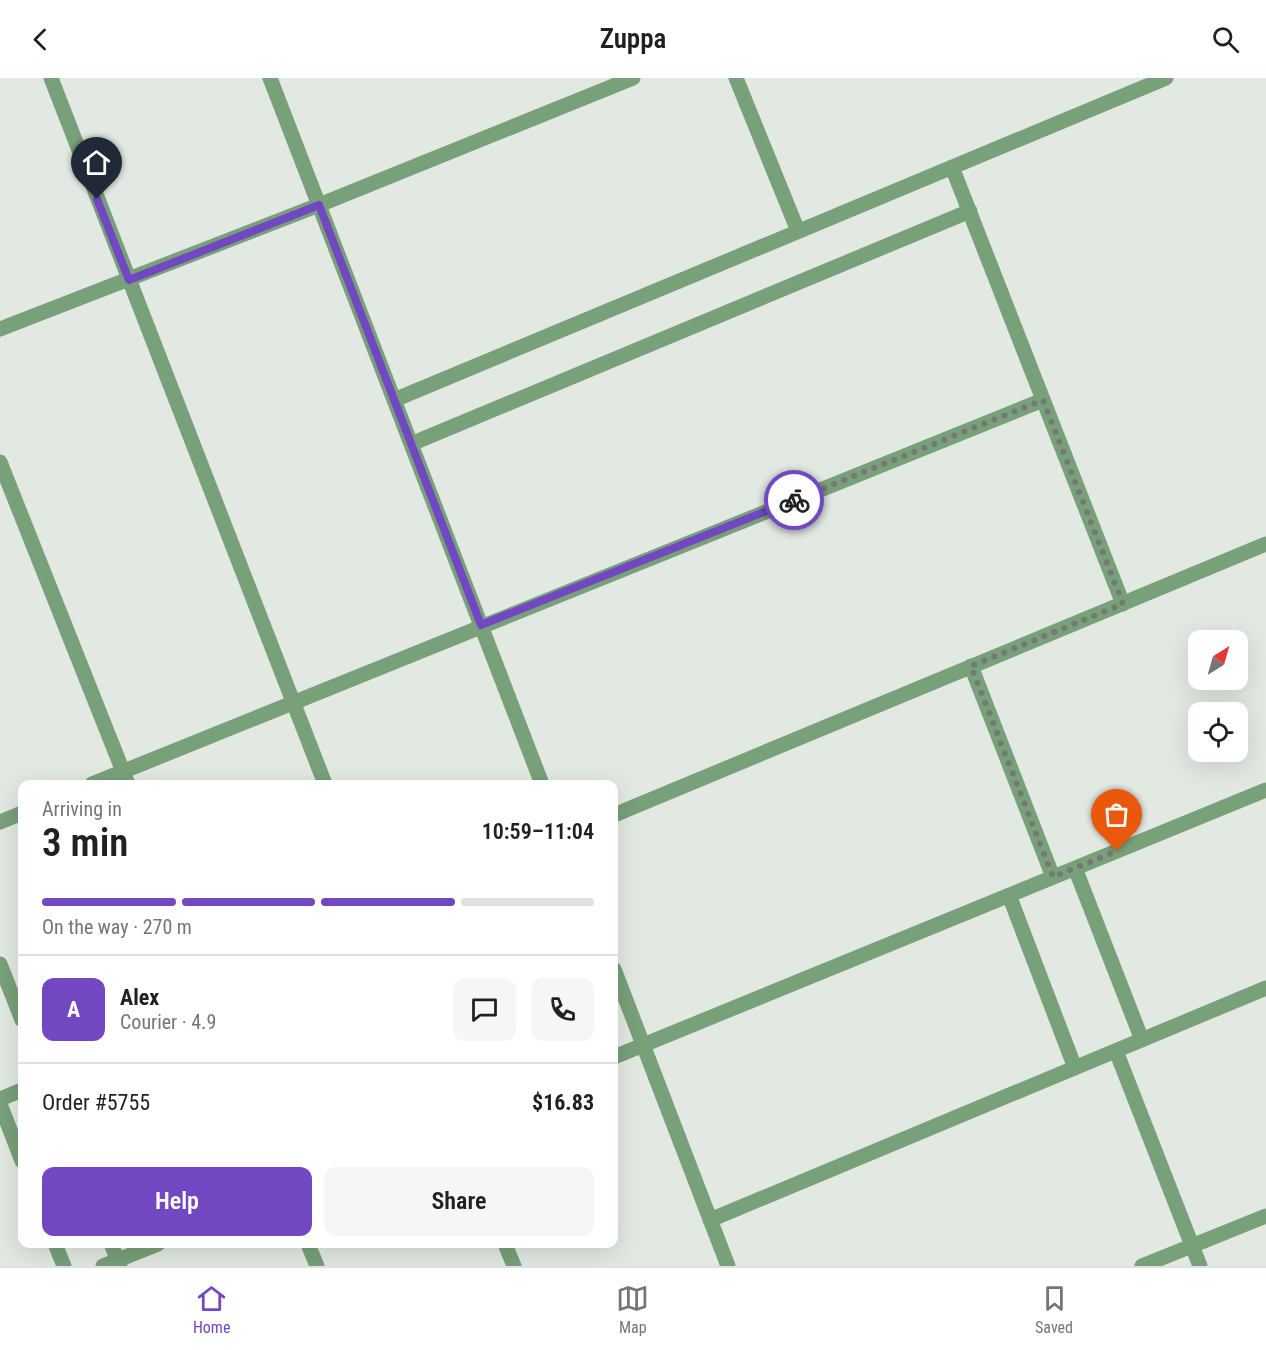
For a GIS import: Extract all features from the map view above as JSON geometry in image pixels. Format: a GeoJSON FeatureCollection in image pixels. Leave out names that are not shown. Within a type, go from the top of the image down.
{"type":"FeatureCollection","features":[{"type":"Feature","properties":{"kind":"street"},"geometry":{"type":"LineString","coordinates":[[51,78],[323,780]]}},
{"type":"Feature","properties":{"kind":"street"},"geometry":{"type":"LineString","coordinates":[[270,78],[540,780]]}},
{"type":"Feature","properties":{"kind":"street"},"geometry":{"type":"LineString","coordinates":[[0,330],[319,205],[633,78]]}},
{"type":"Feature","properties":{"kind":"street"},"geometry":{"type":"LineString","coordinates":[[736,78],[798,231]]}},
{"type":"Feature","properties":{"kind":"street"},"geometry":{"type":"LineString","coordinates":[[394,400],[1158,80]]}},
{"type":"Feature","properties":{"kind":"street"},"geometry":{"type":"LineString","coordinates":[[952,167],[1123,604]]}},
{"type":"Feature","properties":{"kind":"street"},"geometry":{"type":"LineString","coordinates":[[411,444],[970,211]]}},
{"type":"Feature","properties":{"kind":"street"},"geometry":{"type":"LineString","coordinates":[[0,462],[125,778],[293,702],[1043,400]]}},
{"type":"Feature","properties":{"kind":"street"},"geometry":{"type":"LineString","coordinates":[[618,812],[1266,544]]}},
{"type":"Feature","properties":{"kind":"street"},"geometry":{"type":"LineString","coordinates":[[971,666],[1053,877]]}},
{"type":"Feature","properties":{"kind":"street"},"geometry":{"type":"LineString","coordinates":[[618,1055],[1266,790]]}},
{"type":"Feature","properties":{"kind":"street"},"geometry":{"type":"LineString","coordinates":[[0,822],[18,815]]}},
{"type":"Feature","properties":{"kind":"street"},"geometry":{"type":"LineString","coordinates":[[1075,868],[1142,1040]]}},
{"type":"Feature","properties":{"kind":"street"},"geometry":{"type":"LineString","coordinates":[[1009,895],[1075,1068]]}},
{"type":"Feature","properties":{"kind":"street"},"geometry":{"type":"LineString","coordinates":[[0,964],[18,1010]]}},
{"type":"Feature","properties":{"kind":"street"},"geometry":{"type":"LineString","coordinates":[[618,979],[728,1266]]}},
{"type":"Feature","properties":{"kind":"street"},"geometry":{"type":"LineString","coordinates":[[710,1220],[1266,988]]}},
{"type":"Feature","properties":{"kind":"street"},"geometry":{"type":"LineString","coordinates":[[1116,1051],[1200,1266]]}},
{"type":"Feature","properties":{"kind":"street"},"geometry":{"type":"LineString","coordinates":[[0,1099],[18,1092]]}},
{"type":"Feature","properties":{"kind":"street"},"geometry":{"type":"LineString","coordinates":[[0,1104],[18,1151]]}},
{"type":"Feature","properties":{"kind":"street"},"geometry":{"type":"LineString","coordinates":[[1142,1266],[1266,1216]]}},
{"type":"Feature","properties":{"kind":"street"},"geometry":{"type":"LineString","coordinates":[[57,1248],[64,1266]]}},
{"type":"Feature","properties":{"kind":"street"},"geometry":{"type":"LineString","coordinates":[[112,1248],[114,1264],[149,1248]]}},
{"type":"Feature","properties":{"kind":"street"},"geometry":{"type":"LineString","coordinates":[[310,1248],[317,1266]]}},
{"type":"Feature","properties":{"kind":"street"},"geometry":{"type":"LineString","coordinates":[[507,1248],[514,1266]]}},
{"type":"Feature","properties":{"kind":"way so far"},"geometry":{"type":"LineString","coordinates":[[794,500],[1043,400],[1123,604],[971,666],[1053,877],[1117,851]]}},
{"type":"Feature","properties":{"kind":"route"},"geometry":{"type":"LineString","coordinates":[[97,199],[129,280],[319,205],[481,625],[794,500]]}}]}
